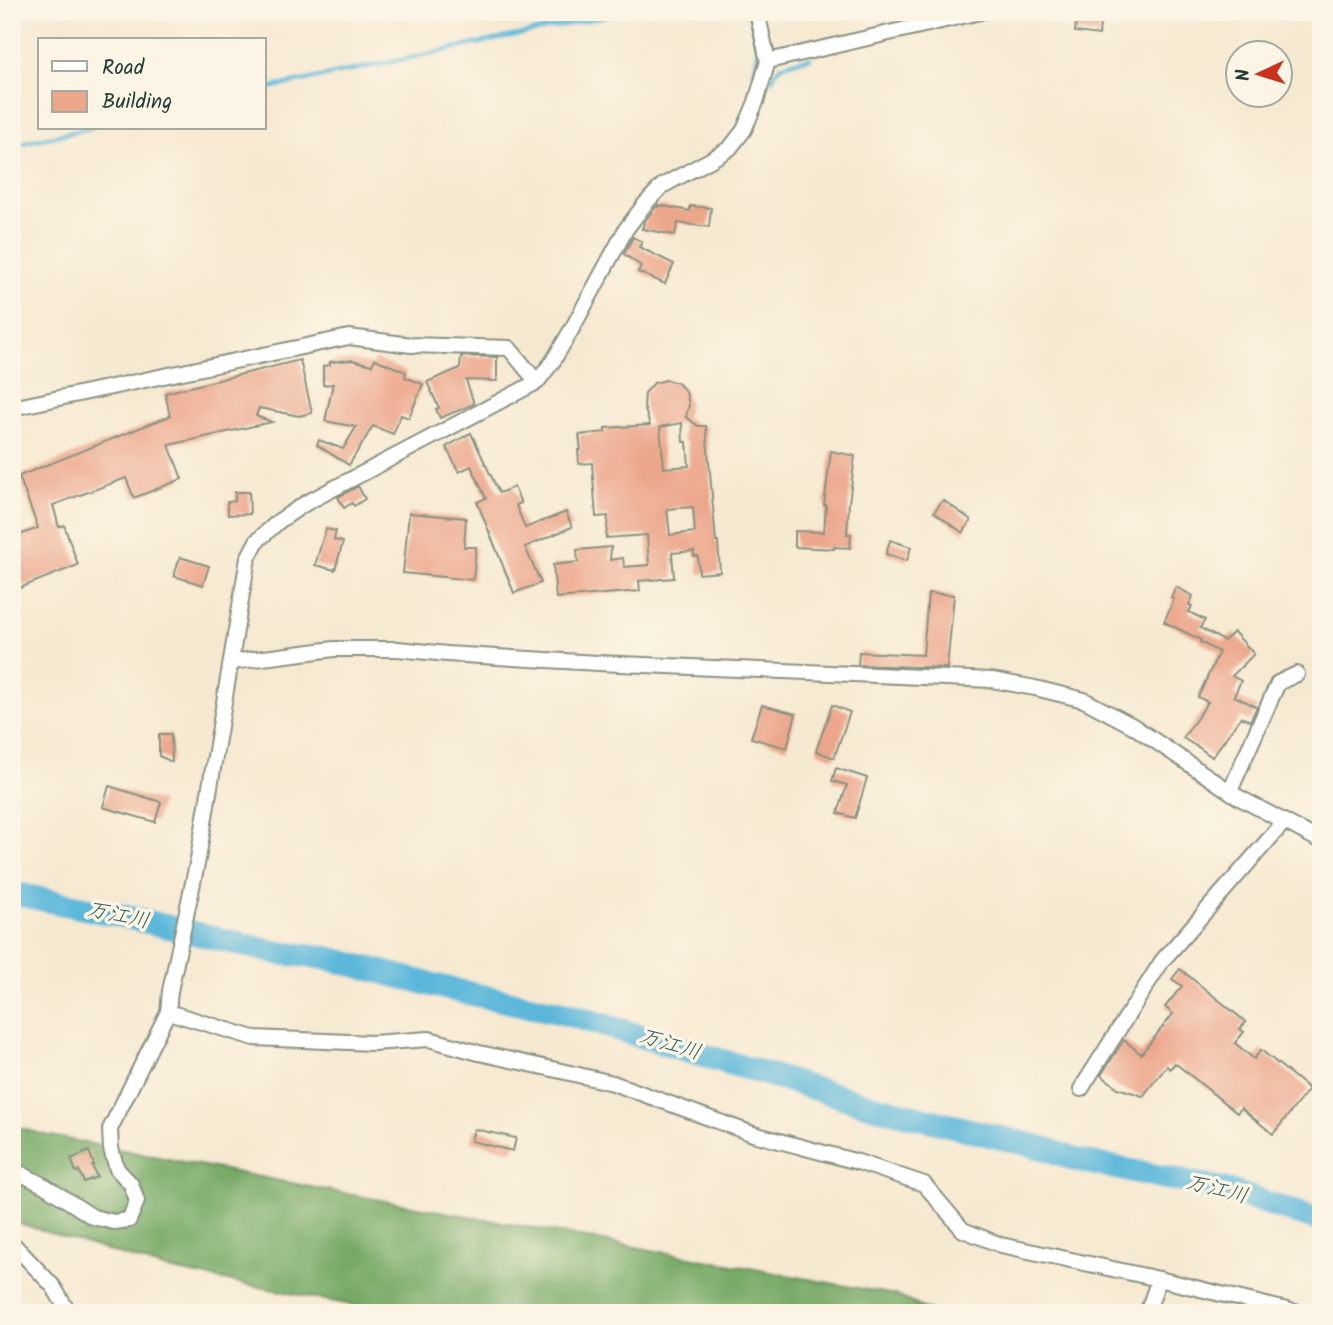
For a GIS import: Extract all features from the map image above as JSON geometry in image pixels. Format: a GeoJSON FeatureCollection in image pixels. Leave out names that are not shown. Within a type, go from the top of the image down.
{"type":"FeatureCollection","features":[{"type":"Feature","properties":{"kind":"street"},"geometry":{"type":"LineString","coordinates":[[12,1169],[45,1186],[93,1217],[114,1222],[129,1220],[137,1201],[131,1184],[117,1169],[111,1149],[110,1129],[168,1012],[198,859],[248,558],[257,541],[279,521],[306,503],[537,382],[573,327],[626,229],[645,204],[662,186],[730,148],[744,131],[768,61],[757,12]]}},
{"type":"Feature","properties":{"kind":"street"},"geometry":{"type":"LineString","coordinates":[[768,61],[980,12]]}},
{"type":"Feature","properties":{"kind":"street"},"geometry":{"type":"LineString","coordinates":[[12,408],[349,337],[411,345],[509,348],[537,382]]}},
{"type":"Feature","properties":{"kind":"street"},"geometry":{"type":"LineString","coordinates":[[232,662],[334,649],[398,649],[584,663],[992,680],[1084,700],[1133,726],[1230,791],[1321,841]]}},
{"type":"Feature","properties":{"kind":"street"},"geometry":{"type":"LineString","coordinates":[[1230,791],[1278,683],[1297,674]]}},
{"type":"Feature","properties":{"kind":"street"},"geometry":{"type":"LineString","coordinates":[[1081,1089],[1163,961],[1284,822]]}},
{"type":"Feature","properties":{"kind":"street"},"geometry":{"type":"LineString","coordinates":[[168,1012],[254,1038],[373,1043],[429,1039],[479,1054],[613,1083],[753,1134],[858,1162],[925,1184],[963,1230],[1001,1245],[1160,1279],[1299,1313]]}},
{"type":"Feature","properties":{"kind":"street"},"geometry":{"type":"LineString","coordinates":[[12,1243],[52,1286],[69,1313]]}},
{"type":"Feature","properties":{"kind":"street"},"geometry":{"type":"LineString","coordinates":[[1147,1313],[1160,1279]]}},
{"type":"Feature","properties":{"kind":"green space"},"geometry":{"type":"Polygon","coordinates":[[[12,1126],[326,1190],[895,1295],[934,1313],[392,1313],[167,1269],[12,1221],[12,1126]]]}},
{"type":"Feature","properties":{"kind":"building"},"geometry":{"type":"Polygon","coordinates":[[[1077,12],[1101,12],[1099,35],[1075,32],[1077,12]]]}},
{"type":"Feature","properties":{"kind":"building"},"geometry":{"type":"Polygon","coordinates":[[[658,205],[690,211],[690,206],[711,208],[709,227],[678,223],[675,235],[642,229],[644,222],[658,205]]]}},
{"type":"Feature","properties":{"kind":"building"},"geometry":{"type":"Polygon","coordinates":[[[633,237],[642,242],[639,247],[674,264],[665,284],[638,272],[641,266],[624,254],[633,237]]]}},
{"type":"Feature","properties":{"kind":"building"},"geometry":{"type":"Polygon","coordinates":[[[461,356],[497,357],[497,381],[466,380],[474,404],[440,418],[436,409],[439,408],[427,382],[460,368],[461,356]]]}},
{"type":"Feature","properties":{"kind":"building"},"geometry":{"type":"Polygon","coordinates":[[[375,359],[406,372],[405,377],[423,384],[409,418],[401,415],[393,434],[373,426],[349,465],[317,445],[319,440],[343,449],[356,427],[325,421],[333,384],[323,385],[323,366],[330,365],[330,362],[352,360],[372,365],[375,359]]]}},
{"type":"Feature","properties":{"kind":"building"},"geometry":{"type":"Polygon","coordinates":[[[300,360],[312,413],[299,416],[259,408],[256,416],[272,422],[169,445],[182,479],[134,498],[126,478],[53,505],[59,527],[64,525],[78,565],[12,591],[12,538],[38,528],[19,476],[170,416],[165,393],[300,360]]]}},
{"type":"Feature","properties":{"kind":"building"},"geometry":{"type":"Polygon","coordinates":[[[666,380],[678,383],[686,392],[689,405],[686,417],[698,426],[706,426],[720,572],[699,574],[698,556],[694,556],[694,551],[672,553],[674,578],[639,581],[640,591],[556,598],[553,565],[578,562],[577,550],[611,547],[610,560],[623,558],[624,567],[649,565],[647,535],[606,538],[608,516],[596,517],[592,463],[579,464],[578,450],[581,450],[579,435],[605,432],[605,428],[650,425],[644,407],[645,393],[654,383],[666,380]],[[682,423],[660,427],[664,468],[689,466],[682,423]],[[693,507],[667,509],[670,535],[695,532],[693,507]]]}},
{"type":"Feature","properties":{"kind":"building"},"geometry":{"type":"Polygon","coordinates":[[[471,433],[499,493],[514,487],[521,503],[516,505],[525,528],[566,512],[572,527],[525,547],[541,583],[514,593],[477,502],[486,498],[471,466],[459,472],[446,447],[471,433]]]}},
{"type":"Feature","properties":{"kind":"building"},"geometry":{"type":"Polygon","coordinates":[[[831,451],[855,456],[847,534],[851,534],[850,548],[795,547],[795,531],[824,532],[824,505],[831,451]]]}},
{"type":"Feature","properties":{"kind":"building"},"geometry":{"type":"Polygon","coordinates":[[[358,486],[365,499],[354,506],[352,503],[344,508],[338,497],[358,486]]]}},
{"type":"Feature","properties":{"kind":"building"},"geometry":{"type":"Polygon","coordinates":[[[235,492],[249,492],[250,514],[228,515],[227,502],[235,501],[235,492]]]}},
{"type":"Feature","properties":{"kind":"building"},"geometry":{"type":"Polygon","coordinates":[[[943,500],[971,520],[963,533],[934,512],[943,500]]]}},
{"type":"Feature","properties":{"kind":"building"},"geometry":{"type":"Polygon","coordinates":[[[409,513],[466,518],[464,547],[476,547],[473,580],[403,573],[409,513]]]}},
{"type":"Feature","properties":{"kind":"building"},"geometry":{"type":"Polygon","coordinates":[[[326,529],[336,531],[334,540],[343,542],[335,570],[315,565],[326,529]]]}},
{"type":"Feature","properties":{"kind":"building"},"geometry":{"type":"Polygon","coordinates":[[[890,540],[911,547],[907,561],[886,554],[890,540]]]}},
{"type":"Feature","properties":{"kind":"building"},"geometry":{"type":"Polygon","coordinates":[[[180,557],[209,566],[203,585],[174,576],[180,557]]]}},
{"type":"Feature","properties":{"kind":"building"},"geometry":{"type":"Polygon","coordinates":[[[1176,587],[1193,596],[1189,612],[1205,620],[1200,628],[1224,641],[1234,632],[1254,654],[1232,676],[1241,681],[1234,696],[1257,707],[1250,721],[1241,717],[1212,757],[1183,738],[1208,702],[1198,697],[1219,652],[1164,622],[1176,587]]]}},
{"type":"Feature","properties":{"kind":"building"},"geometry":{"type":"Polygon","coordinates":[[[928,593],[954,595],[947,668],[858,665],[859,652],[923,655],[928,593]]]}},
{"type":"Feature","properties":{"kind":"building"},"geometry":{"type":"Polygon","coordinates":[[[762,705],[796,714],[787,748],[751,738],[762,705]]]}},
{"type":"Feature","properties":{"kind":"building"},"geometry":{"type":"Polygon","coordinates":[[[832,705],[850,712],[834,758],[816,751],[832,705]]]}},
{"type":"Feature","properties":{"kind":"building"},"geometry":{"type":"Polygon","coordinates":[[[159,734],[171,734],[172,762],[159,756],[159,734]]]}},
{"type":"Feature","properties":{"kind":"building"},"geometry":{"type":"Polygon","coordinates":[[[836,768],[867,778],[855,818],[838,813],[847,785],[832,781],[836,768]]]}},
{"type":"Feature","properties":{"kind":"building"},"geometry":{"type":"Polygon","coordinates":[[[109,786],[161,802],[155,822],[103,807],[109,786]]]}},
{"type":"Feature","properties":{"kind":"building"},"geometry":{"type":"Polygon","coordinates":[[[1180,969],[1246,1022],[1240,1029],[1244,1032],[1235,1043],[1254,1059],[1261,1050],[1309,1089],[1273,1134],[1241,1108],[1237,1113],[1175,1063],[1170,1069],[1167,1066],[1143,1096],[1118,1088],[1101,1075],[1124,1040],[1141,1054],[1173,1014],[1165,1007],[1182,986],[1172,979],[1180,969]]]}},
{"type":"Feature","properties":{"kind":"building"},"geometry":{"type":"Polygon","coordinates":[[[474,1129],[516,1138],[513,1151],[471,1141],[474,1129]]]}},
{"type":"Feature","properties":{"kind":"building"},"geometry":{"type":"Polygon","coordinates":[[[89,1151],[97,1177],[84,1182],[71,1159],[89,1151]]]}},
{"type":"Feature","properties":{"kind":"waterway"},"geometry":{"type":"LineString","coordinates":[[266,89],[625,12]]}},
{"type":"Feature","properties":{"kind":"waterway"},"geometry":{"type":"LineString","coordinates":[[750,12],[758,51],[754,74]]}},
{"type":"Feature","properties":{"kind":"waterway"},"geometry":{"type":"LineString","coordinates":[[982,17],[1003,12]]}},
{"type":"Feature","properties":{"kind":"waterway"},"geometry":{"type":"LineString","coordinates":[[772,80],[782,66],[810,58]]}},
{"type":"Feature","properties":{"kind":"waterway"},"geometry":{"type":"LineString","coordinates":[[12,145],[82,130]]}},
{"type":"Feature","properties":{"kind":"waterway","name":"万江川"},"geometry":{"type":"LineString","coordinates":[[12,893],[278,953],[327,958],[449,989],[567,1014],[872,1106],[1047,1149],[1076,1160],[1227,1190],[1321,1221]]}}]}
